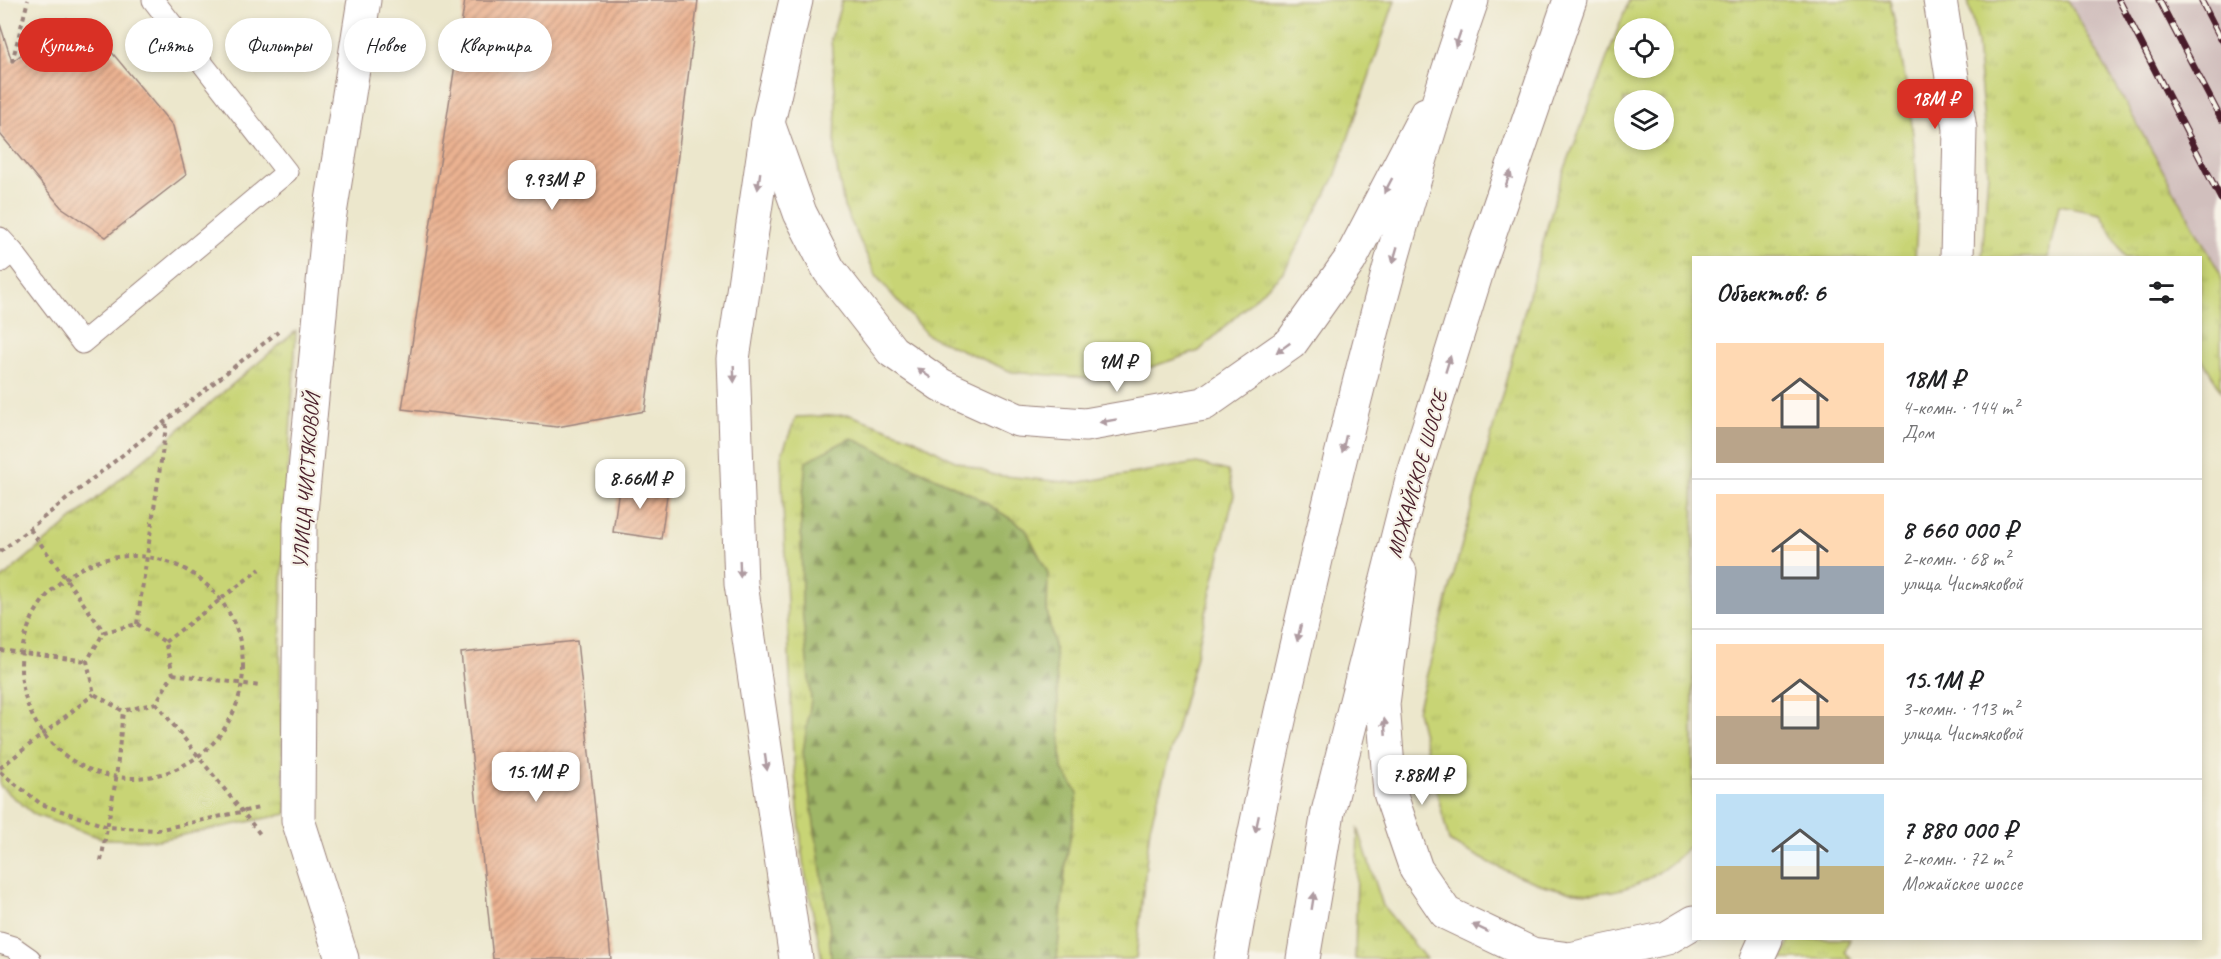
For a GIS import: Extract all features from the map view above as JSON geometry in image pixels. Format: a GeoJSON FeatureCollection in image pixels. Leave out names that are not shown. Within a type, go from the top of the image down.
{"type":"FeatureCollection","features":[{"type":"Feature","properties":{"kind":"street","name":"УЛИЦА ЧИСТЯКОВОЙ"},"geometry":{"type":"LineString","coordinates":[[342,959],[298,820],[300,537],[329,220],[364,0]]}},
{"type":"Feature","properties":{"kind":"street"},"geometry":{"type":"LineString","coordinates":[[796,0],[768,123],[734,371],[741,584],[796,959]]}},
{"type":"Feature","properties":{"kind":"street"},"geometry":{"type":"LineString","coordinates":[[1231,959],[1275,734],[1351,411],[1445,78],[1472,0]]}},
{"type":"Feature","properties":{"kind":"street","name":"МОЖАЙСКОЕ ШОССЕ"},"geometry":{"type":"LineString","coordinates":[[1303,959],[1328,812],[1412,480],[1479,265],[1570,0]]}},
{"type":"Feature","properties":{"kind":"street"},"geometry":{"type":"LineString","coordinates":[[1940,0],[1960,129],[1957,256]]}},
{"type":"Feature","properties":{"kind":"street"},"geometry":{"type":"LineString","coordinates":[[768,123],[800,213],[829,270],[892,351],[941,385],[1018,420],[1085,425],[1204,404],[1291,343],[1350,260],[1445,78]]}},
{"type":"Feature","properties":{"kind":"street"},"geometry":{"type":"LineString","coordinates":[[1412,480],[1383,704],[1390,793],[1416,868],[1446,913],[1532,954],[1570,959],[1599,954],[1667,938],[1692,923]]}},
{"type":"Feature","properties":{"kind":"street"},"geometry":{"type":"LineString","coordinates":[[1757,959],[1766,940]]}},
{"type":"Feature","properties":{"kind":"lane"},"geometry":{"type":"LineString","coordinates":[[4,251],[82,343],[287,172],[153,0]]}},
{"type":"Feature","properties":{"kind":"lane"},"geometry":{"type":"LineString","coordinates":[[0,943],[13,947],[30,959]]}},
{"type":"Feature","properties":{"kind":"path"},"geometry":{"type":"LineString","coordinates":[[12,62],[28,0]]}},
{"type":"Feature","properties":{"kind":"path"},"geometry":{"type":"LineString","coordinates":[[0,552],[284,327]]}},
{"type":"Feature","properties":{"kind":"path"},"geometry":{"type":"LineString","coordinates":[[136,624],[167,419]]}},
{"type":"Feature","properties":{"kind":"path"},"geometry":{"type":"LineString","coordinates":[[30,529],[104,632]]}},
{"type":"Feature","properties":{"kind":"path"},"geometry":{"type":"LineString","coordinates":[[165,642],[222,600],[300,537]]}},
{"type":"Feature","properties":{"kind":"path"},"geometry":{"type":"LineString","coordinates":[[148,556],[189,572],[222,600],[241,640],[243,683],[227,725],[199,757],[160,776],[116,779],[74,762],[42,735],[24,696],[21,652],[36,612],[64,578],[103,557],[148,556]]}},
{"type":"Feature","properties":{"kind":"path"},"geometry":{"type":"LineString","coordinates":[[136,624],[165,642],[173,674],[156,703],[123,711],[94,694],[87,661],[104,632],[136,624]]}},
{"type":"Feature","properties":{"kind":"path"},"geometry":{"type":"LineString","coordinates":[[0,650],[87,661]]}},
{"type":"Feature","properties":{"kind":"path"},"geometry":{"type":"LineString","coordinates":[[173,674],[243,683],[299,694]]}},
{"type":"Feature","properties":{"kind":"path"},"geometry":{"type":"LineString","coordinates":[[0,768],[94,694]]}},
{"type":"Feature","properties":{"kind":"path"},"geometry":{"type":"LineString","coordinates":[[156,703],[261,836]]}},
{"type":"Feature","properties":{"kind":"path"},"geometry":{"type":"LineString","coordinates":[[101,861],[116,779],[123,711]]}},
{"type":"Feature","properties":{"kind":"path"},"geometry":{"type":"LineString","coordinates":[[0,772],[41,804],[108,827],[157,830],[261,807]]}},
{"type":"Feature","properties":{"kind":"shaded area"},"geometry":{"type":"Polygon","coordinates":[[[2068,0],[2221,0],[2221,275],[2068,0]]]}},
{"type":"Feature","properties":{"kind":"green space"},"geometry":{"type":"Polygon","coordinates":[[[842,0],[1395,0],[1335,177],[1284,271],[1199,351],[1112,380],[1012,372],[927,335],[877,277],[844,207],[835,157],[836,103],[831,39],[842,0]]]}},
{"type":"Feature","properties":{"kind":"green space"},"geometry":{"type":"Polygon","coordinates":[[[1629,0],[1890,0],[1903,64],[1912,128],[1917,193],[1915,256],[1692,256],[1692,843],[1664,869],[1634,885],[1604,892],[1574,892],[1543,885],[1512,873],[1449,841],[1417,711],[1558,187],[1614,40],[1614,78],[1674,78],[1674,18],[1622,18],[1629,0]]]}},
{"type":"Feature","properties":{"kind":"green space"},"geometry":{"type":"Polygon","coordinates":[[[1968,0],[2068,0],[2221,275],[2221,391],[2202,359],[2202,256],[2124,256],[2101,213],[2059,205],[2048,256],[1982,256],[1988,172],[1977,43],[1968,0]]]}},
{"type":"Feature","properties":{"kind":"green space"},"geometry":{"type":"Polygon","coordinates":[[[296,331],[282,572],[282,754],[287,814],[158,840],[104,839],[35,815],[0,786],[0,580],[296,331]]]}},
{"type":"Feature","properties":{"kind":"green space"},"geometry":{"type":"Polygon","coordinates":[[[850,415],[913,438],[953,460],[994,475],[1075,483],[1197,463],[1228,471],[1234,495],[1193,668],[1150,827],[1136,959],[822,959],[803,862],[793,752],[781,456],[796,417],[850,415]]]}},
{"type":"Feature","properties":{"kind":"green space"},"geometry":{"type":"Polygon","coordinates":[[[851,438],[975,496],[1025,528],[1048,573],[1047,611],[1055,651],[1062,768],[1078,793],[1066,862],[1057,959],[831,959],[829,921],[803,752],[811,700],[802,609],[801,516],[806,461],[851,438]]]}},
{"type":"Feature","properties":{"kind":"green space"},"geometry":{"type":"Polygon","coordinates":[[[1358,828],[1383,906],[1426,959],[1355,959],[1358,828]]]}},
{"type":"Feature","properties":{"kind":"green space"},"geometry":{"type":"Polygon","coordinates":[[[1790,940],[1850,940],[1845,952],[1852,959],[1782,959],[1790,940]]]}},
{"type":"Feature","properties":{"kind":"building"},"geometry":{"type":"Polygon","coordinates":[[[465,0],[698,0],[645,411],[557,427],[402,409],[454,72],[552,72],[552,18],[462,18],[465,0]]]}},
{"type":"Feature","properties":{"kind":"building"},"geometry":{"type":"Polygon","coordinates":[[[0,24],[12,62],[18,57],[18,72],[113,72],[113,54],[125,68],[125,72],[128,72],[173,126],[186,175],[106,237],[61,207],[0,134],[0,24]]]}},
{"type":"Feature","properties":{"kind":"building"},"geometry":{"type":"Polygon","coordinates":[[[620,481],[668,488],[661,539],[613,532],[620,481]]]}},
{"type":"Feature","properties":{"kind":"building"},"geometry":{"type":"Polygon","coordinates":[[[577,641],[611,959],[493,959],[461,653],[577,641]]]}},
{"type":"Feature","properties":{"kind":"railway"},"geometry":{"type":"LineString","coordinates":[[2119,0],[2221,199]]}},
{"type":"Feature","properties":{"kind":"railway"},"geometry":{"type":"LineString","coordinates":[[2159,0],[2221,119]]}},
{"type":"Feature","properties":{"kind":"railway"},"geometry":{"type":"LineString","coordinates":[[2201,0],[2221,39]]}}]}
